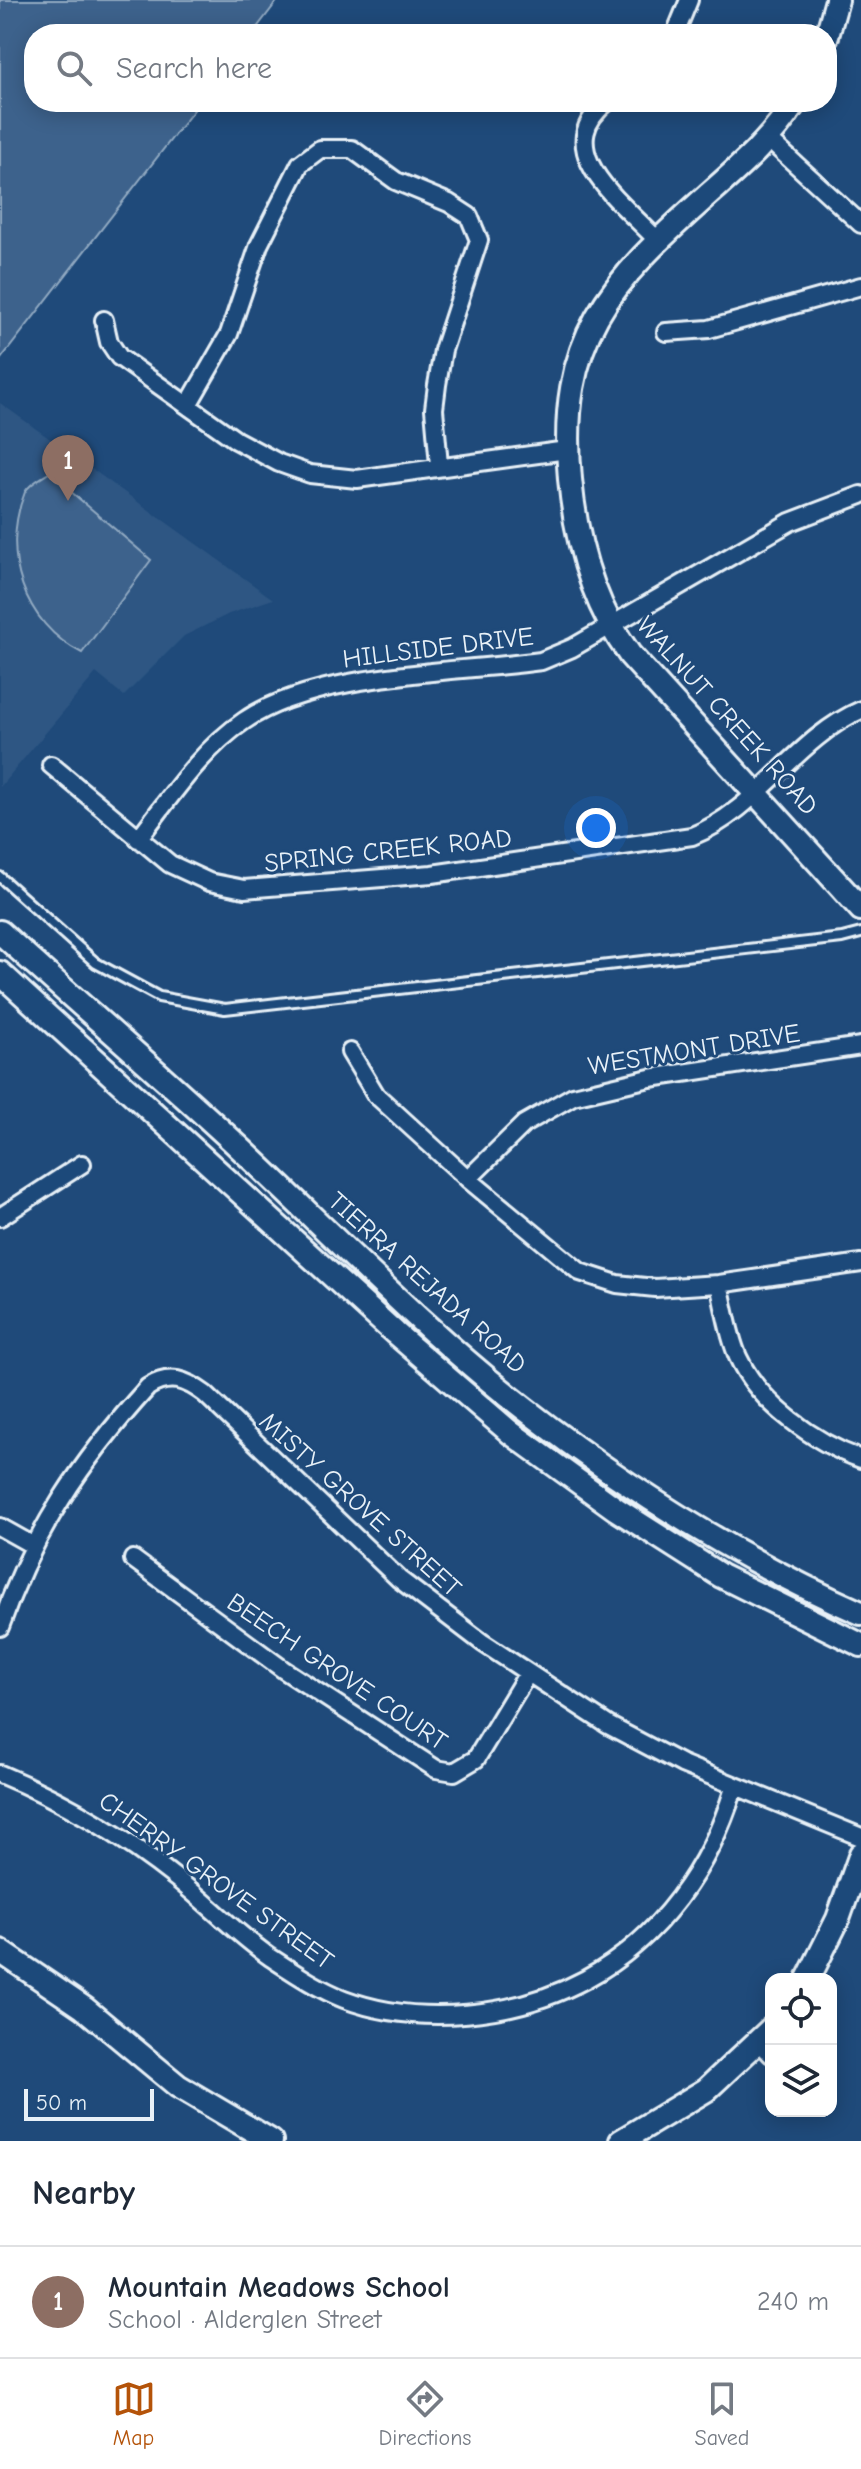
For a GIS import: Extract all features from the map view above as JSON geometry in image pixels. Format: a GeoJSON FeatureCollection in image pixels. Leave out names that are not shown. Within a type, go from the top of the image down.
{"type":"FeatureCollection","features":[{"type":"Feature","properties":{"kind":"main road"},"geometry":{"type":"LineString","coordinates":[[830,24],[837,0]]}},
{"type":"Feature","properties":{"kind":"main road","name":"WALNUT CREEK ROAD"},"geometry":{"type":"LineString","coordinates":[[788,112],[768,139],[657,240],[609,295],[581,346],[571,379],[567,450],[579,540],[608,625],[630,655],[861,909]]}},
{"type":"Feature","properties":{"kind":"main road","name":"TIERRA REJADA ROAD"},"geometry":{"type":"LineString","coordinates":[[0,932],[238,1146],[406,1306],[523,1408],[683,1520],[790,1580],[861,1613]]}},
{"type":"Feature","properties":{"kind":"main road"},"geometry":{"type":"LineString","coordinates":[[0,973],[395,1333],[511,1433],[616,1509],[721,1576],[861,1645]]}},
{"type":"Feature","properties":{"kind":"main road"},"geometry":{"type":"LineString","coordinates":[[811,1973],[838,1919],[861,1854]]}},
{"type":"Feature","properties":{"kind":"main road"},"geometry":{"type":"LineString","coordinates":[[0,1951],[84,2008],[178,2086],[271,2141]]}},
{"type":"Feature","properties":{"kind":"main road"},"geometry":{"type":"LineString","coordinates":[[621,2141],[706,2090],[765,2043]]}},
{"type":"Feature","properties":{"kind":"street"},"geometry":{"type":"LineString","coordinates":[[679,24],[689,0]]}},
{"type":"Feature","properties":{"kind":"street"},"geometry":{"type":"LineString","coordinates":[[597,112],[583,133],[588,160],[657,240]]}},
{"type":"Feature","properties":{"kind":"street"},"geometry":{"type":"LineString","coordinates":[[768,139],[861,224]]}},
{"type":"Feature","properties":{"kind":"street"},"geometry":{"type":"LineString","coordinates":[[188,405],[229,334],[259,245],[300,164],[320,149],[352,149],[396,181],[449,203],[469,216],[475,226],[479,248],[443,350],[437,385],[434,409],[439,465]]}},
{"type":"Feature","properties":{"kind":"street"},"geometry":{"type":"LineString","coordinates":[[666,332],[709,329],[861,286]]}},
{"type":"Feature","properties":{"kind":"street"},"geometry":{"type":"LineString","coordinates":[[104,320],[109,342],[119,357],[236,440],[279,463],[310,474],[357,479],[439,465],[567,450]]}},
{"type":"Feature","properties":{"kind":"street","name":"HILLSIDE DRIVE"},"geometry":{"type":"LineString","coordinates":[[138,839],[227,734],[266,707],[330,686],[541,661],[572,648],[790,522],[861,495]]}},
{"type":"Feature","properties":{"kind":"street","name":"SPRING CREEK ROAD"},"geometry":{"type":"LineString","coordinates":[[51,765],[170,864],[209,882],[244,889],[276,889],[432,874],[674,841],[718,823],[821,732],[861,710]]}},
{"type":"Feature","properties":{"kind":"street","name":"WESTMONT DRIVE"},"geometry":{"type":"LineString","coordinates":[[468,1179],[524,1124],[573,1096],[650,1078],[861,1046]]}},
{"type":"Feature","properties":{"kind":"street"},"geometry":{"type":"LineString","coordinates":[[350,1052],[376,1095],[468,1179],[580,1272],[601,1280],[638,1287],[719,1284],[861,1263]]}},
{"type":"Feature","properties":{"kind":"street"},"geometry":{"type":"LineString","coordinates":[[0,1217],[82,1164]]}},
{"type":"Feature","properties":{"kind":"street"},"geometry":{"type":"LineString","coordinates":[[719,1284],[739,1357],[763,1392],[808,1432],[861,1459]]}},
{"type":"Feature","properties":{"kind":"street","name":"MISTY GROVE STREET"},"geometry":{"type":"LineString","coordinates":[[34,1546],[69,1482],[148,1387],[172,1379],[188,1382],[205,1394],[399,1579],[528,1673],[608,1725],[734,1788],[861,1837]]}},
{"type":"Feature","properties":{"kind":"street"},"geometry":{"type":"LineString","coordinates":[[0,1527],[34,1546],[0,1627]]}},
{"type":"Feature","properties":{"kind":"street","name":"BEECH GROVE COURT"},"geometry":{"type":"LineString","coordinates":[[133,1559],[284,1670],[436,1769],[454,1772],[476,1759],[528,1673]]}},
{"type":"Feature","properties":{"kind":"street","name":"CHERRY GROVE STREET"},"geometry":{"type":"LineString","coordinates":[[0,1774],[49,1795],[108,1829],[177,1879],[268,1955],[314,1984],[365,2005],[447,2014],[538,2000],[584,1980],[629,1950],[656,1926],[690,1883],[722,1827],[734,1788]]}},
{"type":"Feature","properties":{"kind":"lane"},"geometry":{"type":"LineString","coordinates":[[0,877],[96,963],[159,997],[225,1009],[842,938],[861,933]]}},
{"type":"Feature","properties":{"kind":"shaded area"},"geometry":{"type":"Polygon","coordinates":[[[0,0],[278,0],[260,24],[24,24],[24,112],[192,112],[0,360],[0,0]]]}},
{"type":"Feature","properties":{"kind":"shaded area"},"geometry":{"type":"Polygon","coordinates":[[[0,403],[273,599],[229,614],[184,636],[124,696],[96,673],[0,787],[0,403]]]}},
{"type":"Feature","properties":{"kind":"shaded area"},"geometry":{"type":"Polygon","coordinates":[[[49,473],[151,560],[82,653],[62,640],[32,606],[22,585],[17,563],[15,539],[25,492],[49,473]]]}},
{"type":"Feature","properties":{"kind":"place","name":"Mountain Meadows School"},"geometry":{"type":"Point","coordinates":[68,501]}}]}
